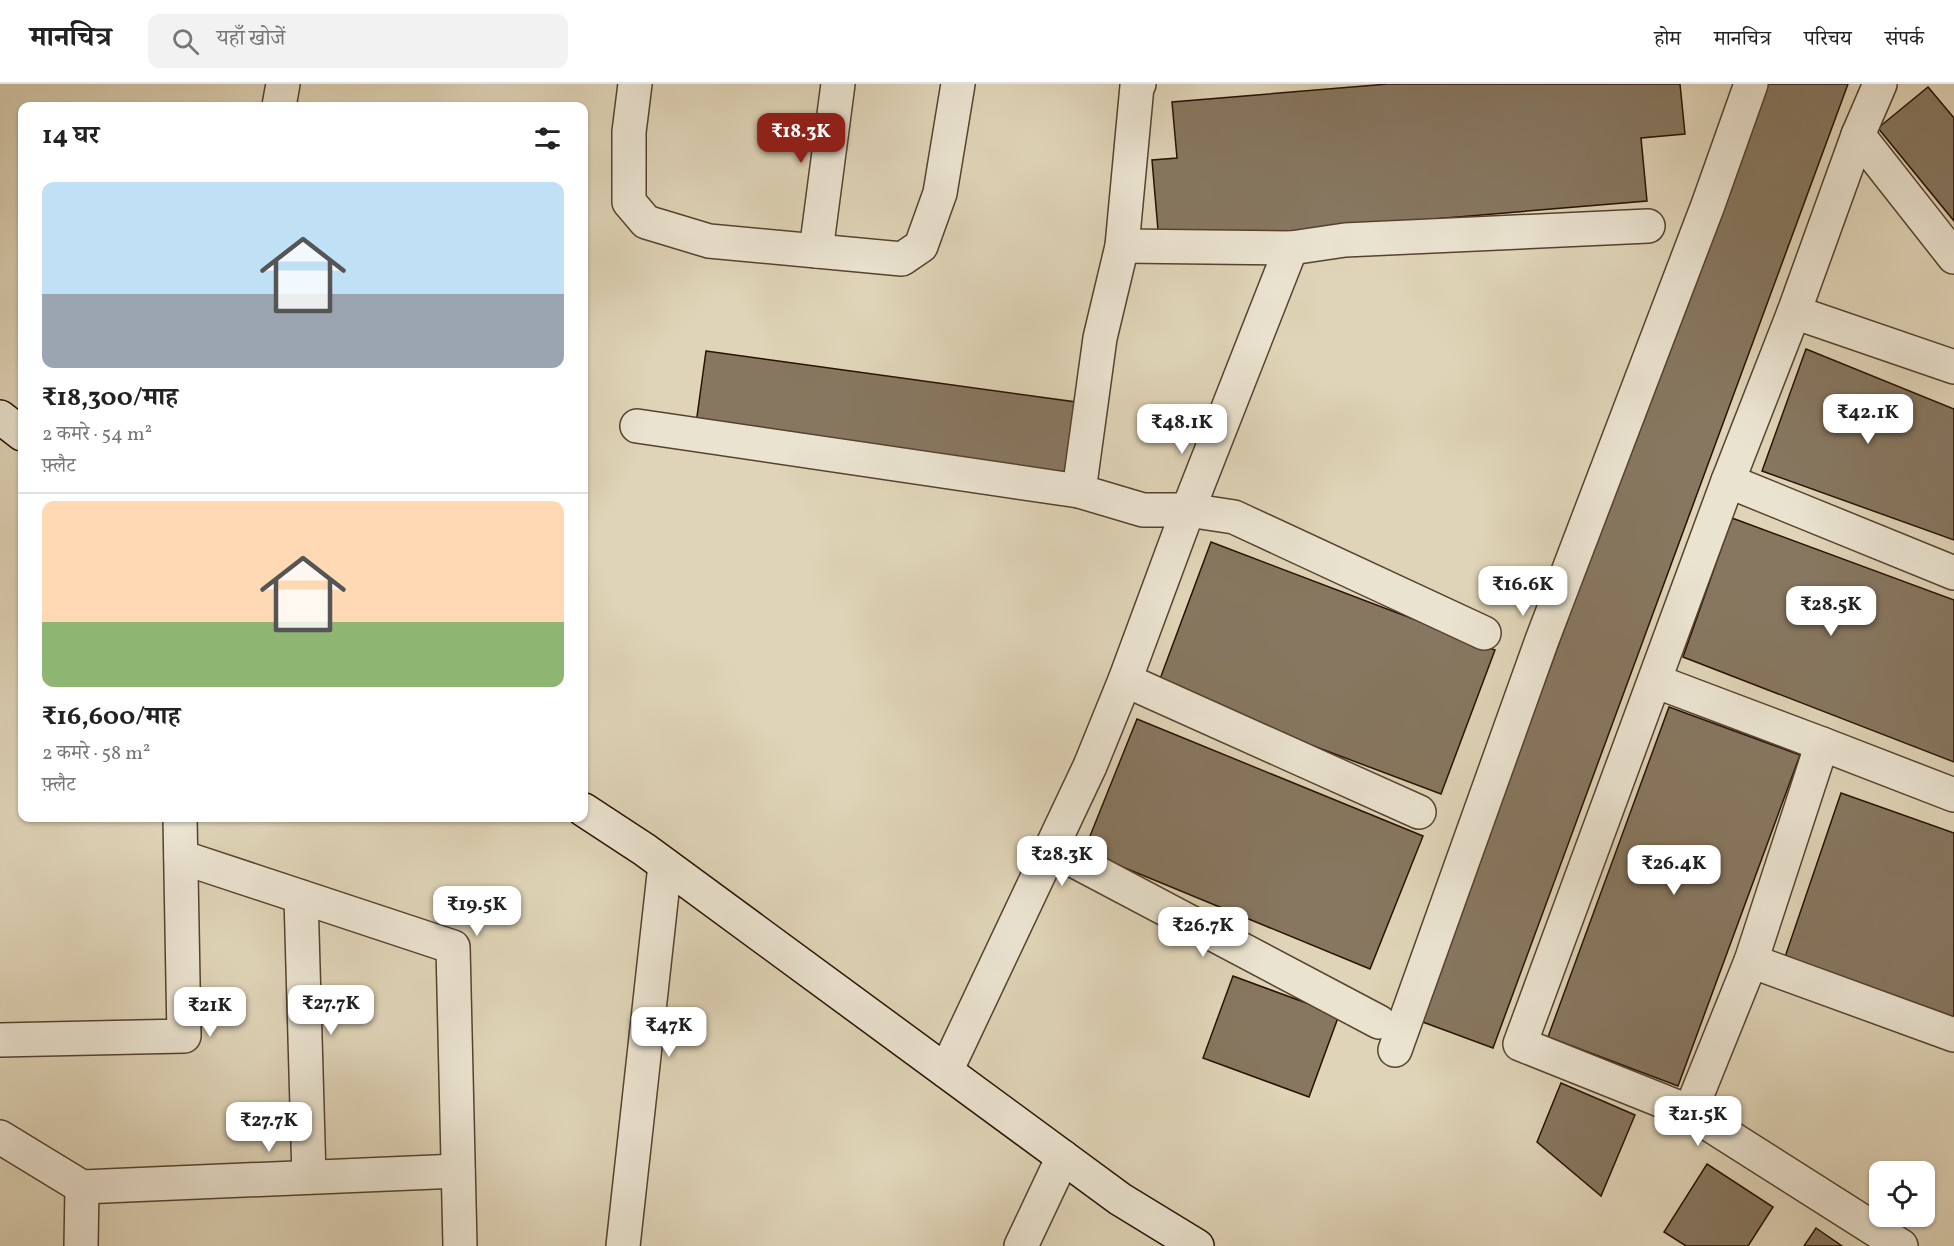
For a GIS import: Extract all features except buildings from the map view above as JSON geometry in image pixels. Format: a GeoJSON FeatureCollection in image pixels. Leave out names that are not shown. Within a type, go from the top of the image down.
{"type":"FeatureCollection","features":[{"type":"Feature","properties":{"kind":"street"},"geometry":{"type":"LineString","coordinates":[[280,102],[283,84]]}},
{"type":"Feature","properties":{"kind":"street"},"geometry":{"type":"LineString","coordinates":[[635,84],[629,132],[629,202],[646,222],[709,241],[902,259],[921,246],[940,193],[958,84]]}},
{"type":"Feature","properties":{"kind":"street"},"geometry":{"type":"LineString","coordinates":[[816,251],[838,84]]}},
{"type":"Feature","properties":{"kind":"street"},"geometry":{"type":"LineString","coordinates":[[1395,1050],[1542,640],[1708,205],[1751,84]]}},
{"type":"Feature","properties":{"kind":"street"},"geometry":{"type":"LineString","coordinates":[[1880,84],[1858,135],[1794,312],[1728,481],[1520,1044],[1690,1112],[1900,1246]]}},
{"type":"Feature","properties":{"kind":"street"},"geometry":{"type":"LineString","coordinates":[[1079,491],[1100,339],[1122,246],[1133,85]]}},
{"type":"Feature","properties":{"kind":"street"},"geometry":{"type":"LineString","coordinates":[[1858,135],[1954,257]]}},
{"type":"Feature","properties":{"kind":"street"},"geometry":{"type":"LineString","coordinates":[[1122,246],[1291,248],[1345,240],[1648,226]]}},
{"type":"Feature","properties":{"kind":"street"},"geometry":{"type":"LineString","coordinates":[[946,1071],[1090,766],[1291,248]]}},
{"type":"Feature","properties":{"kind":"street"},"geometry":{"type":"LineString","coordinates":[[1794,312],[1954,368]]}},
{"type":"Feature","properties":{"kind":"street"},"geometry":{"type":"LineString","coordinates":[[0,417],[18,431]]}},
{"type":"Feature","properties":{"kind":"street"},"geometry":{"type":"LineString","coordinates":[[638,426],[1079,491],[1143,510],[1188,510],[1234,517],[1484,633]]}},
{"type":"Feature","properties":{"kind":"street"},"geometry":{"type":"LineString","coordinates":[[1728,481],[1954,573]]}},
{"type":"Feature","properties":{"kind":"street"},"geometry":{"type":"LineString","coordinates":[[1125,680],[1419,812]]}},
{"type":"Feature","properties":{"kind":"street"},"geometry":{"type":"LineString","coordinates":[[1655,681],[1954,795]]}},
{"type":"Feature","properties":{"kind":"street"},"geometry":{"type":"LineString","coordinates":[[1690,1112],[1751,961],[1822,744]]}},
{"type":"Feature","properties":{"kind":"street"},"geometry":{"type":"LineString","coordinates":[[588,813],[665,865],[1120,1199],[1197,1246]]}},
{"type":"Feature","properties":{"kind":"street"},"geometry":{"type":"LineString","coordinates":[[0,1040],[184,1035],[180,822]]}},
{"type":"Feature","properties":{"kind":"street"},"geometry":{"type":"LineString","coordinates":[[1052,849],[1379,1022]]}},
{"type":"Feature","properties":{"kind":"street"},"geometry":{"type":"LineString","coordinates":[[181,857],[453,947],[460,1246]]}},
{"type":"Feature","properties":{"kind":"street"},"geometry":{"type":"LineString","coordinates":[[623,1246],[665,865]]}},
{"type":"Feature","properties":{"kind":"street"},"geometry":{"type":"LineString","coordinates":[[301,897],[309,1177]]}},
{"type":"Feature","properties":{"kind":"street"},"geometry":{"type":"LineString","coordinates":[[1751,961],[1954,1035]]}},
{"type":"Feature","properties":{"kind":"street"},"geometry":{"type":"LineString","coordinates":[[0,1137],[82,1187],[459,1171]]}},
{"type":"Feature","properties":{"kind":"street"},"geometry":{"type":"LineString","coordinates":[[1021,1246],[1063,1157]]}},
{"type":"Feature","properties":{"kind":"street"},"geometry":{"type":"LineString","coordinates":[[81,1246],[82,1187]]}}]}
